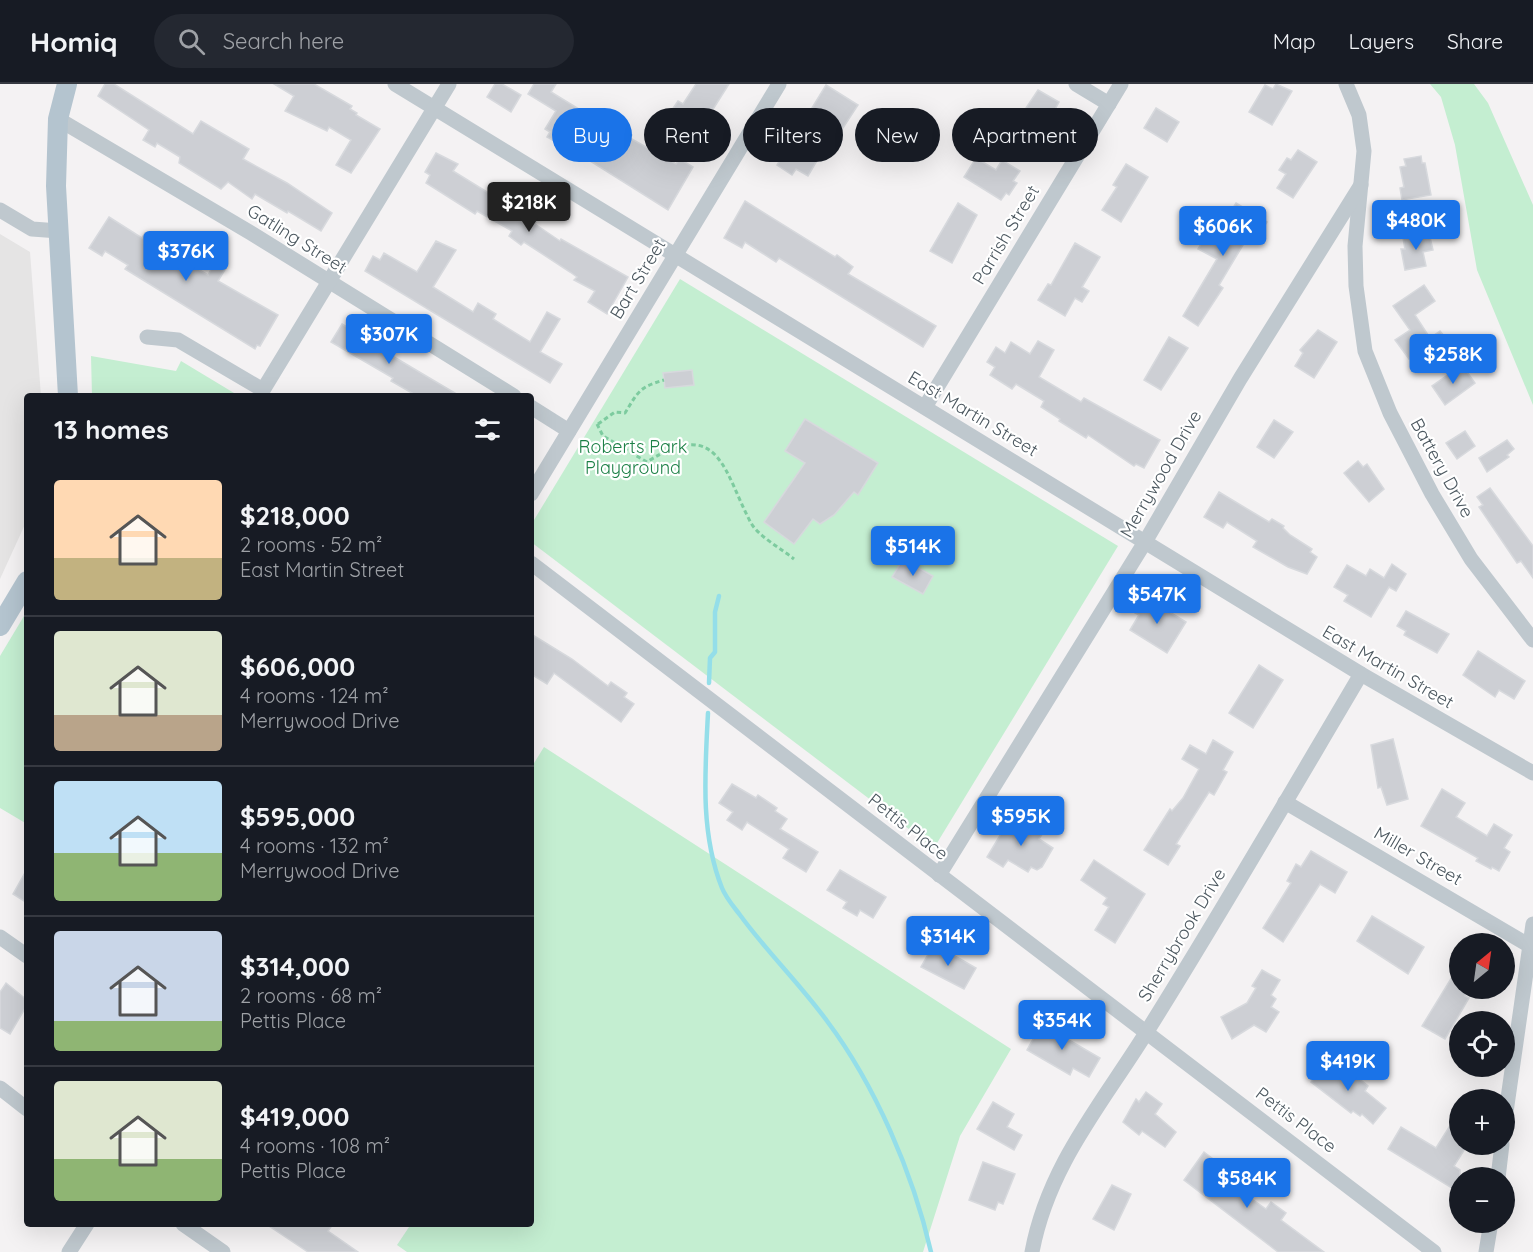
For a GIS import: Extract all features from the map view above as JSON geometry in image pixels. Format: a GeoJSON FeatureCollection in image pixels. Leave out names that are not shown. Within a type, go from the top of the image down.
{"type":"FeatureCollection","features":[{"type":"Feature","properties":{"kind":"main road"},"geometry":{"type":"LineString","coordinates":[[67,84],[58,119],[56,186],[68,393]]}},
{"type":"Feature","properties":{"kind":"main road"},"geometry":{"type":"LineString","coordinates":[[0,626],[24,587]]}},
{"type":"Feature","properties":{"kind":"street","name":"East Martin Street"},"geometry":{"type":"LineString","coordinates":[[395,84],[1361,675],[1533,773]]}},
{"type":"Feature","properties":{"kind":"street"},"geometry":{"type":"LineString","coordinates":[[147,337],[178,340],[263,390],[449,84]]}},
{"type":"Feature","properties":{"kind":"street","name":"Bart Street"},"geometry":{"type":"LineString","coordinates":[[534,489],[779,84]]}},
{"type":"Feature","properties":{"kind":"street"},"geometry":{"type":"LineString","coordinates":[[1076,84],[1108,104]]}},
{"type":"Feature","properties":{"kind":"street","name":"Parrish Street"},"geometry":{"type":"LineString","coordinates":[[925,407],[1121,84]]}},
{"type":"Feature","properties":{"kind":"street","name":"Battery Drive"},"geometry":{"type":"LineString","coordinates":[[1346,84],[1359,115],[1364,150],[1355,246],[1356,286],[1365,351],[1390,413],[1432,494],[1471,559],[1533,640]]}},
{"type":"Feature","properties":{"kind":"street","name":"Gatling Street"},"geometry":{"type":"LineString","coordinates":[[58,119],[508,393]]}},
{"type":"Feature","properties":{"kind":"street","name":"Merrywood Drive"},"geometry":{"type":"LineString","coordinates":[[939,875],[1145,542],[1240,379],[1361,185]]}},
{"type":"Feature","properties":{"kind":"street"},"geometry":{"type":"LineString","coordinates":[[0,210],[32,228],[59,231]]}},
{"type":"Feature","properties":{"kind":"street"},"geometry":{"type":"LineString","coordinates":[[534,409],[570,431]]}},
{"type":"Feature","properties":{"kind":"street","name":"Pettis Place"},"geometry":{"type":"LineString","coordinates":[[534,565],[1434,1252]]}},
{"type":"Feature","properties":{"kind":"street","name":"Sherrybrook Drive"},"geometry":{"type":"LineString","coordinates":[[1032,1252],[1037,1224],[1055,1176],[1146,1033],[1361,675]]}},
{"type":"Feature","properties":{"kind":"street","name":"Miller Street"},"geometry":{"type":"LineString","coordinates":[[1285,802],[1530,946]]}},
{"type":"Feature","properties":{"kind":"street"},"geometry":{"type":"LineString","coordinates":[[1509,1089],[1533,924]]}},
{"type":"Feature","properties":{"kind":"street"},"geometry":{"type":"LineString","coordinates":[[0,937],[24,954]]}},
{"type":"Feature","properties":{"kind":"street"},"geometry":{"type":"LineString","coordinates":[[0,1088],[24,1107]]}},
{"type":"Feature","properties":{"kind":"street"},"geometry":{"type":"LineString","coordinates":[[69,1252],[85,1227]]}},
{"type":"Feature","properties":{"kind":"street"},"geometry":{"type":"LineString","coordinates":[[187,1227],[223,1252]]}},
{"type":"Feature","properties":{"kind":"street"},"geometry":{"type":"LineString","coordinates":[[1486,1252],[1489,1233]]}},
{"type":"Feature","properties":{"kind":"path"},"geometry":{"type":"LineString","coordinates":[[597,424],[615,412],[625,413],[637,392],[645,386],[664,380]]}},
{"type":"Feature","properties":{"kind":"path"},"geometry":{"type":"LineString","coordinates":[[580,413],[597,424],[603,436],[647,462],[676,447],[705,447],[712,451],[730,476],[752,526],[794,559]]}},
{"type":"Feature","properties":{"kind":"shaded area"},"geometry":{"type":"Polygon","coordinates":[[[0,234],[30,252],[41,393],[24,393],[24,527],[0,579],[0,234]]]}},
{"type":"Feature","properties":{"kind":"green space"},"geometry":{"type":"Polygon","coordinates":[[[1430,84],[1474,84],[1488,103],[1533,205],[1533,405],[1477,270],[1455,145],[1441,97],[1430,84]]]}},
{"type":"Feature","properties":{"kind":"green space","name":"Roberts Park Playground"},"geometry":{"type":"Polygon","coordinates":[[[680,279],[1118,546],[934,848],[534,544],[534,520],[680,279]]]}},
{"type":"Feature","properties":{"kind":"green space"},"geometry":{"type":"Polygon","coordinates":[[[91,356],[176,371],[181,361],[234,393],[92,393],[91,356]]]}},
{"type":"Feature","properties":{"kind":"green space"},"geometry":{"type":"Polygon","coordinates":[[[24,616],[24,822],[0,808],[0,656],[24,616]]]}},
{"type":"Feature","properties":{"kind":"green space"},"geometry":{"type":"Polygon","coordinates":[[[544,747],[1011,1049],[960,1136],[923,1252],[407,1252],[397,1245],[409,1227],[534,1227],[534,763],[544,747]]]}},
{"type":"Feature","properties":{"kind":"building"},"geometry":{"type":"Polygon","coordinates":[[[105,84],[114,84],[193,134],[201,121],[249,149],[243,159],[287,183],[332,213],[321,231],[255,194],[252,199],[228,182],[221,189],[179,163],[180,157],[157,143],[155,147],[143,140],[149,130],[98,96],[105,84]]]}},
{"type":"Feature","properties":{"kind":"building"},"geometry":{"type":"Polygon","coordinates":[[[274,84],[314,84],[352,106],[350,109],[357,113],[356,115],[380,129],[351,173],[336,165],[351,140],[329,127],[327,131],[285,111],[294,96],[274,84]]]}},
{"type":"Feature","properties":{"kind":"building"},"geometry":{"type":"Polygon","coordinates":[[[495,84],[502,84],[521,95],[511,112],[487,97],[495,84]]]}},
{"type":"Feature","properties":{"kind":"building"},"geometry":{"type":"Polygon","coordinates":[[[534,84],[556,84],[551,92],[577,108],[552,109],[528,94],[534,84]]]}},
{"type":"Feature","properties":{"kind":"building"},"geometry":{"type":"Polygon","coordinates":[[[696,84],[729,84],[714,108],[673,108],[678,101],[683,104],[696,84]]]}},
{"type":"Feature","properties":{"kind":"building"},"geometry":{"type":"Polygon","coordinates":[[[1276,84],[1292,91],[1272,125],[1249,112],[1265,85],[1273,89],[1276,84]]]}},
{"type":"Feature","properties":{"kind":"building"},"geometry":{"type":"Polygon","coordinates":[[[826,85],[858,105],[843,128],[843,108],[812,108],[826,85]]]}},
{"type":"Feature","properties":{"kind":"building"},"geometry":{"type":"Polygon","coordinates":[[[1038,90],[1059,102],[1056,108],[1026,108],[1038,90]]]}},
{"type":"Feature","properties":{"kind":"building"},"geometry":{"type":"Polygon","coordinates":[[[1156,108],[1179,122],[1167,142],[1144,128],[1156,108]]]}},
{"type":"Feature","properties":{"kind":"building"},"geometry":{"type":"Polygon","coordinates":[[[552,118],[552,140],[547,137],[550,132],[545,129],[552,118]]]}},
{"type":"Feature","properties":{"kind":"building"},"geometry":{"type":"Polygon","coordinates":[[[632,139],[644,146],[644,162],[676,164],[685,162],[693,167],[668,210],[592,162],[632,162],[632,139]]]}},
{"type":"Feature","properties":{"kind":"building"},"geometry":{"type":"Polygon","coordinates":[[[1298,150],[1317,162],[1293,198],[1277,188],[1286,174],[1279,170],[1287,158],[1291,160],[1298,150]]]}},
{"type":"Feature","properties":{"kind":"building"},"geometry":{"type":"Polygon","coordinates":[[[436,153],[458,164],[453,171],[536,222],[535,224],[560,241],[561,239],[628,277],[607,314],[588,302],[595,291],[574,280],[577,277],[524,242],[521,245],[509,236],[512,231],[477,211],[475,214],[426,183],[430,175],[425,172],[436,153]]]}},
{"type":"Feature","properties":{"kind":"building"},"geometry":{"type":"Polygon","coordinates":[[[1421,156],[1422,163],[1425,163],[1431,195],[1402,200],[1400,188],[1404,187],[1400,167],[1406,166],[1404,159],[1421,156]]]}},
{"type":"Feature","properties":{"kind":"building"},"geometry":{"type":"Polygon","coordinates":[[[779,162],[816,162],[808,176],[796,169],[792,175],[777,165],[779,162]]]}},
{"type":"Feature","properties":{"kind":"building"},"geometry":{"type":"Polygon","coordinates":[[[973,162],[983,162],[996,170],[1001,162],[1005,162],[1020,171],[1013,181],[1017,183],[1009,195],[1006,193],[1001,200],[964,177],[973,162]]]}},
{"type":"Feature","properties":{"kind":"building"},"geometry":{"type":"Polygon","coordinates":[[[1126,164],[1148,177],[1121,222],[1102,210],[1117,187],[1113,185],[1126,164]]]}},
{"type":"Feature","properties":{"kind":"building"},"geometry":{"type":"Polygon","coordinates":[[[745,201],[835,257],[837,255],[853,267],[848,274],[936,326],[923,347],[779,258],[776,262],[745,242],[742,248],[724,238],[745,201]]]}},
{"type":"Feature","properties":{"kind":"building"},"geometry":{"type":"Polygon","coordinates":[[[958,203],[977,215],[952,263],[930,251],[958,203]]]}},
{"type":"Feature","properties":{"kind":"building"},"geometry":{"type":"Polygon","coordinates":[[[1236,203],[1267,222],[1256,239],[1249,235],[1219,285],[1223,288],[1198,326],[1183,316],[1217,259],[1198,249],[1210,230],[1217,234],[1236,203]]]}},
{"type":"Feature","properties":{"kind":"building"},"geometry":{"type":"Polygon","coordinates":[[[109,217],[142,238],[145,233],[173,250],[176,244],[191,253],[186,262],[208,275],[215,262],[226,268],[218,281],[278,315],[260,346],[257,345],[255,349],[125,269],[128,265],[105,251],[102,256],[89,248],[109,217]]]}},
{"type":"Feature","properties":{"kind":"building"},"geometry":{"type":"Polygon","coordinates":[[[1429,233],[1433,250],[1423,252],[1426,266],[1405,270],[1401,249],[1405,249],[1403,238],[1429,233]]]}},
{"type":"Feature","properties":{"kind":"building"},"geometry":{"type":"Polygon","coordinates":[[[436,241],[456,250],[433,287],[473,312],[478,303],[496,314],[493,319],[530,342],[547,312],[560,319],[540,352],[562,364],[550,383],[365,271],[373,256],[380,260],[384,253],[417,272],[436,241]]]}},
{"type":"Feature","properties":{"kind":"building"},"geometry":{"type":"Polygon","coordinates":[[[1075,243],[1100,257],[1082,287],[1089,291],[1082,302],[1075,298],[1065,316],[1038,300],[1048,284],[1051,285],[1075,243]]]}},
{"type":"Feature","properties":{"kind":"building"},"geometry":{"type":"Polygon","coordinates":[[[1424,285],[1435,301],[1415,315],[1430,338],[1440,331],[1460,355],[1449,364],[1432,344],[1409,359],[1395,340],[1410,330],[1393,306],[1424,285]]]}},
{"type":"Feature","properties":{"kind":"building"},"geometry":{"type":"Polygon","coordinates":[[[342,324],[455,393],[412,393],[391,381],[393,378],[331,342],[342,324]]]}},
{"type":"Feature","properties":{"kind":"building"},"geometry":{"type":"Polygon","coordinates":[[[1318,330],[1337,342],[1314,378],[1295,366],[1303,353],[1300,350],[1318,330]]]}},
{"type":"Feature","properties":{"kind":"building"},"geometry":{"type":"Polygon","coordinates":[[[1169,337],[1188,348],[1161,390],[1144,380],[1169,337]]]}},
{"type":"Feature","properties":{"kind":"building"},"geometry":{"type":"Polygon","coordinates":[[[1038,341],[1054,350],[1039,377],[1081,402],[1084,398],[1160,440],[1144,468],[1136,464],[1134,466],[1088,435],[1086,438],[1059,421],[1060,419],[1041,407],[1044,401],[1016,384],[1012,389],[990,375],[995,367],[987,362],[996,347],[1005,353],[1011,342],[1030,354],[1038,341]]]}},
{"type":"Feature","properties":{"kind":"building"},"geometry":{"type":"Polygon","coordinates":[[[1462,365],[1475,383],[1445,405],[1432,386],[1462,365]]]}},
{"type":"Feature","properties":{"kind":"building"},"geometry":{"type":"Polygon","coordinates":[[[692,370],[694,385],[665,388],[663,373],[692,370]]]}},
{"type":"Feature","properties":{"kind":"building"},"geometry":{"type":"Polygon","coordinates":[[[805,419],[878,463],[858,495],[854,492],[834,515],[820,524],[813,519],[794,544],[764,522],[805,463],[785,451],[805,419]]]}},
{"type":"Feature","properties":{"kind":"building"},"geometry":{"type":"Polygon","coordinates":[[[1274,420],[1293,432],[1274,458],[1257,447],[1274,420]]]}},
{"type":"Feature","properties":{"kind":"building"},"geometry":{"type":"Polygon","coordinates":[[[1465,431],[1475,446],[1457,459],[1446,443],[1465,431]]]}},
{"type":"Feature","properties":{"kind":"building"},"geometry":{"type":"Polygon","coordinates":[[[1507,440],[1514,449],[1507,455],[1509,457],[1487,472],[1479,458],[1507,440]]]}},
{"type":"Feature","properties":{"kind":"building"},"geometry":{"type":"Polygon","coordinates":[[[1358,461],[1363,467],[1367,464],[1384,489],[1369,502],[1344,473],[1358,461]]]}},
{"type":"Feature","properties":{"kind":"building"},"geometry":{"type":"Polygon","coordinates":[[[1490,488],[1533,546],[1533,578],[1521,561],[1517,563],[1479,507],[1483,505],[1477,497],[1490,488]]]}},
{"type":"Feature","properties":{"kind":"building"},"geometry":{"type":"Polygon","coordinates":[[[1219,492],[1269,522],[1272,519],[1284,526],[1283,528],[1290,535],[1312,549],[1310,552],[1317,557],[1307,574],[1288,567],[1253,547],[1257,541],[1227,522],[1223,528],[1204,517],[1219,492]]]}},
{"type":"Feature","properties":{"kind":"building"},"geometry":{"type":"Polygon","coordinates":[[[903,559],[933,576],[923,594],[892,577],[903,559]]]}},
{"type":"Feature","properties":{"kind":"building"},"geometry":{"type":"Polygon","coordinates":[[[1392,564],[1406,574],[1396,591],[1389,587],[1371,617],[1344,601],[1348,595],[1334,587],[1347,565],[1366,576],[1370,569],[1384,578],[1392,564]]]}},
{"type":"Feature","properties":{"kind":"building"},"geometry":{"type":"Polygon","coordinates":[[[1145,597],[1186,622],[1167,653],[1130,630],[1139,615],[1135,613],[1145,597]]]}},
{"type":"Feature","properties":{"kind":"building"},"geometry":{"type":"Polygon","coordinates":[[[1406,611],[1449,634],[1437,653],[1404,635],[1406,631],[1397,626],[1406,611]]]}},
{"type":"Feature","properties":{"kind":"building"},"geometry":{"type":"Polygon","coordinates":[[[534,636],[572,659],[608,686],[611,682],[627,693],[624,697],[634,704],[621,722],[554,673],[547,684],[534,676],[534,636]]]}},
{"type":"Feature","properties":{"kind":"building"},"geometry":{"type":"Polygon","coordinates":[[[1478,651],[1525,681],[1514,699],[1499,690],[1495,697],[1463,675],[1478,651]]]}},
{"type":"Feature","properties":{"kind":"building"},"geometry":{"type":"Polygon","coordinates":[[[1259,665],[1283,680],[1253,728],[1229,713],[1259,665]]]}},
{"type":"Feature","properties":{"kind":"building"},"geometry":{"type":"Polygon","coordinates":[[[1393,739],[1408,799],[1387,805],[1381,787],[1378,788],[1371,745],[1393,739]]]}},
{"type":"Feature","properties":{"kind":"building"},"geometry":{"type":"Polygon","coordinates":[[[1213,740],[1233,752],[1223,770],[1227,772],[1214,795],[1209,792],[1176,844],[1180,846],[1168,865],[1144,850],[1170,809],[1172,811],[1183,798],[1199,769],[1182,759],[1190,745],[1206,754],[1213,740]]]}},
{"type":"Feature","properties":{"kind":"building"},"geometry":{"type":"Polygon","coordinates":[[[732,784],[756,798],[758,795],[777,808],[775,811],[787,819],[780,829],[818,852],[806,872],[783,858],[789,849],[747,822],[742,830],[727,820],[733,812],[719,803],[732,784]]]}},
{"type":"Feature","properties":{"kind":"building"},"geometry":{"type":"Polygon","coordinates":[[[1442,789],[1465,803],[1456,817],[1487,836],[1494,824],[1512,835],[1504,848],[1510,852],[1499,871],[1476,861],[1478,858],[1421,826],[1442,789]]]}},
{"type":"Feature","properties":{"kind":"building"},"geometry":{"type":"Polygon","coordinates":[[[1023,819],[1044,831],[1039,839],[1053,848],[1042,867],[1037,870],[1031,867],[1028,872],[1008,860],[1003,867],[987,857],[1008,822],[1017,828],[1023,819]]]}},
{"type":"Feature","properties":{"kind":"building"},"geometry":{"type":"Polygon","coordinates":[[[1311,851],[1347,872],[1335,893],[1320,884],[1283,942],[1263,928],[1291,883],[1287,881],[1296,864],[1301,867],[1311,851]]]}},
{"type":"Feature","properties":{"kind":"building"},"geometry":{"type":"Polygon","coordinates":[[[1094,860],[1145,894],[1115,943],[1095,930],[1109,907],[1103,904],[1107,898],[1081,880],[1094,860]]]}},
{"type":"Feature","properties":{"kind":"building"},"geometry":{"type":"Polygon","coordinates":[[[840,870],[886,897],[873,918],[860,910],[857,916],[843,908],[847,902],[827,890],[840,870]]]}},
{"type":"Feature","properties":{"kind":"building"},"geometry":{"type":"Polygon","coordinates":[[[24,874],[24,901],[13,894],[24,874]]]}},
{"type":"Feature","properties":{"kind":"building"},"geometry":{"type":"Polygon","coordinates":[[[1372,916],[1424,947],[1408,974],[1357,941],[1372,916]]]}},
{"type":"Feature","properties":{"kind":"building"},"geometry":{"type":"Polygon","coordinates":[[[934,944],[976,968],[964,989],[921,967],[934,944]]]}},
{"type":"Feature","properties":{"kind":"building"},"geometry":{"type":"Polygon","coordinates":[[[1262,970],[1280,980],[1271,995],[1276,999],[1271,1007],[1279,1012],[1266,1032],[1254,1025],[1232,1039],[1221,1017],[1247,1003],[1256,988],[1252,986],[1262,970]]]}},
{"type":"Feature","properties":{"kind":"building"},"geometry":{"type":"Polygon","coordinates":[[[1449,982],[1449,999],[1468,999],[1461,1011],[1449,1011],[1449,1032],[1445,1039],[1422,1026],[1449,982]]]}},
{"type":"Feature","properties":{"kind":"building"},"geometry":{"type":"Polygon","coordinates":[[[6,983],[24,998],[24,1010],[10,1034],[0,1028],[0,992],[6,983]]]}},
{"type":"Feature","properties":{"kind":"building"},"geometry":{"type":"Polygon","coordinates":[[[1043,1021],[1064,1033],[1062,1036],[1100,1058],[1089,1077],[1073,1068],[1070,1075],[1027,1050],[1043,1021]]]}},
{"type":"Feature","properties":{"kind":"building"},"geometry":{"type":"Polygon","coordinates":[[[1327,1061],[1342,1073],[1346,1068],[1368,1086],[1365,1091],[1386,1108],[1373,1124],[1362,1114],[1360,1116],[1353,1111],[1351,1113],[1311,1082],[1327,1061]]]}},
{"type":"Feature","properties":{"kind":"building"},"geometry":{"type":"Polygon","coordinates":[[[1146,1092],[1162,1104],[1155,1114],[1176,1132],[1165,1147],[1142,1131],[1139,1135],[1123,1122],[1136,1099],[1139,1102],[1146,1092]]]}},
{"type":"Feature","properties":{"kind":"building"},"geometry":{"type":"Polygon","coordinates":[[[993,1102],[1014,1114],[1007,1127],[1022,1135],[1014,1150],[977,1129],[993,1102]]]}},
{"type":"Feature","properties":{"kind":"building"},"geometry":{"type":"Polygon","coordinates":[[[1401,1127],[1436,1148],[1449,1127],[1449,1155],[1461,1155],[1456,1167],[1449,1167],[1449,1186],[1388,1149],[1401,1127]]]}},
{"type":"Feature","properties":{"kind":"building"},"geometry":{"type":"Polygon","coordinates":[[[1204,1152],[1221,1165],[1215,1173],[1266,1209],[1271,1202],[1286,1213],[1281,1220],[1324,1252],[1278,1252],[1184,1180],[1204,1152]]]}},
{"type":"Feature","properties":{"kind":"building"},"geometry":{"type":"Polygon","coordinates":[[[983,1162],[1015,1174],[1003,1204],[998,1202],[995,1210],[969,1200],[983,1162]]]}},
{"type":"Feature","properties":{"kind":"building"},"geometry":{"type":"Polygon","coordinates":[[[1112,1185],[1131,1194],[1114,1230],[1093,1219],[1112,1185]]]}},
{"type":"Feature","properties":{"kind":"building"},"geometry":{"type":"Polygon","coordinates":[[[270,1227],[331,1227],[328,1231],[358,1252],[308,1252],[270,1227]]]}},
{"type":"Feature","properties":{"kind":"waterway"},"geometry":{"type":"LineString","coordinates":[[709,683],[710,658],[715,652],[715,612],[719,596]]}},
{"type":"Feature","properties":{"kind":"waterway"},"geometry":{"type":"LineString","coordinates":[[708,713],[705,780],[707,824],[710,846],[722,888],[750,929],[827,1021],[861,1073],[903,1161],[931,1252]]}}]}
